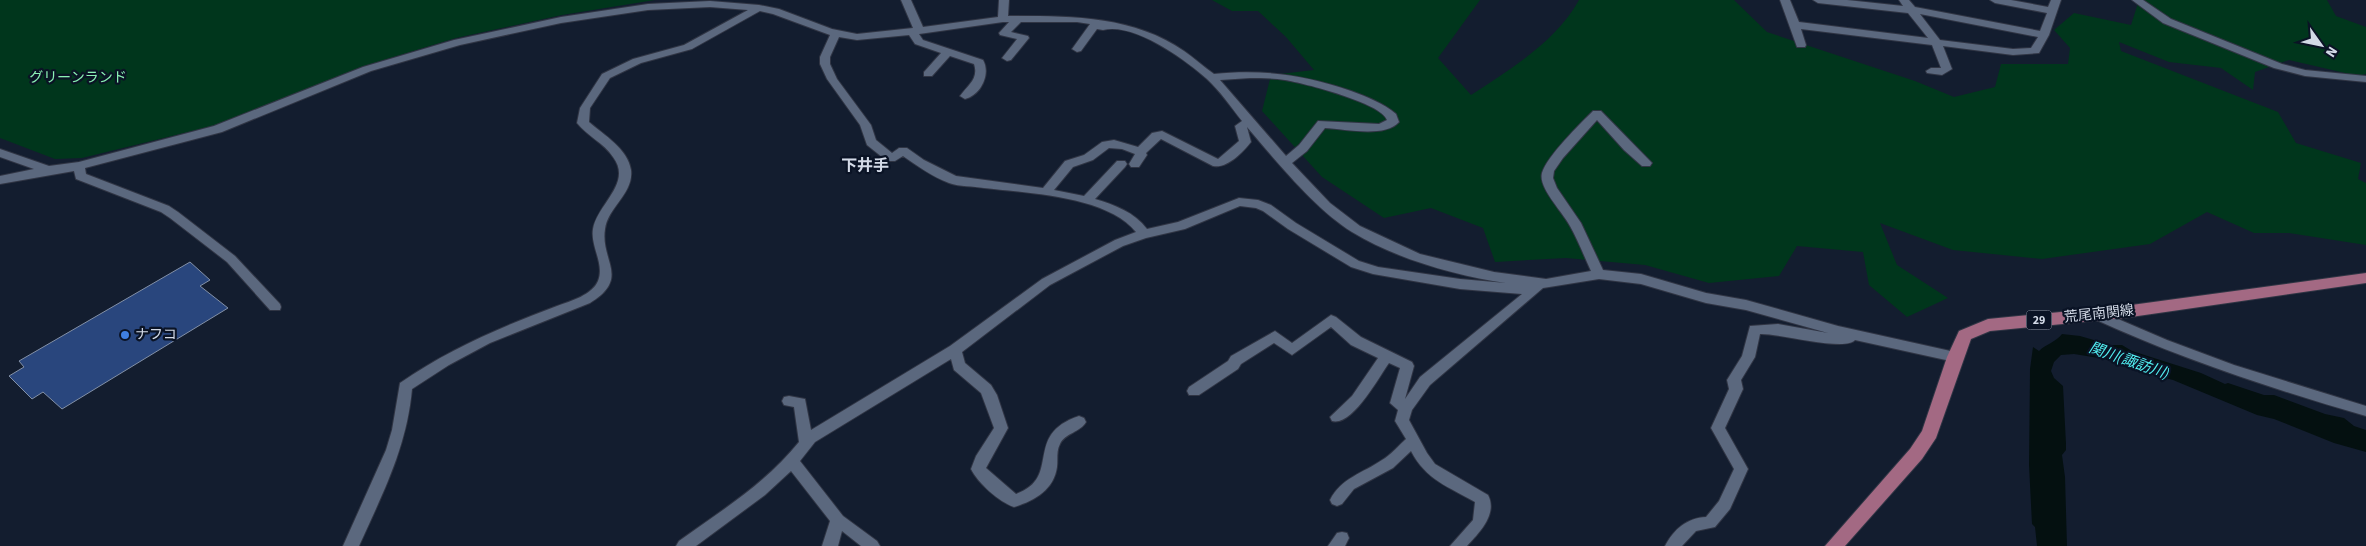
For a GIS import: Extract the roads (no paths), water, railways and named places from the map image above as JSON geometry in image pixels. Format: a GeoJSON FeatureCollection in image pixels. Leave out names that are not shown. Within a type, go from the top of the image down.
{"type":"FeatureCollection","features":[{"type":"Feature","properties":{"kind":"main road","name":"荒尾南関線"},"geometry":{"type":"LineString","coordinates":[[1834,546],[1916,454],[1930,433],[1955,357],[1966,335],[1988,325],[2097,315],[2366,278]]}},
{"type":"Feature","properties":{"kind":"street"},"geometry":{"type":"LineString","coordinates":[[906,0],[919,42],[974,59],[981,67],[979,84],[965,96]]}},
{"type":"Feature","properties":{"kind":"street"},"geometry":{"type":"LineString","coordinates":[[1003,18],[1004,0]]}},
{"type":"Feature","properties":{"kind":"street"},"geometry":{"type":"LineString","coordinates":[[1785,0],[1801,45]]}},
{"type":"Feature","properties":{"kind":"street"},"geometry":{"type":"LineString","coordinates":[[1818,0],[1913,10],[2044,35]]}},
{"type":"Feature","properties":{"kind":"street"},"geometry":{"type":"LineString","coordinates":[[1904,0],[1936,42],[1947,69],[1942,72],[1931,70]]}},
{"type":"Feature","properties":{"kind":"street"},"geometry":{"type":"LineString","coordinates":[[1995,0],[2052,11]]}},
{"type":"Feature","properties":{"kind":"street"},"geometry":{"type":"LineString","coordinates":[[1795,25],[2014,52],[2035,51],[2044,35],[2056,0]]}},
{"type":"Feature","properties":{"kind":"street"},"geometry":{"type":"LineString","coordinates":[[2137,0],[2151,12],[2167,20],[2278,66],[2305,74],[2366,79]]}},
{"type":"Feature","properties":{"kind":"street"},"geometry":{"type":"LineString","coordinates":[[0,180],[79,166],[218,129],[367,69],[466,40],[562,20],[648,7],[710,4],[759,8],[775,11],[836,33],[857,37],[915,31],[1003,18],[1077,19],[1123,27],[1148,36],[1179,52],[1212,78],[1326,206],[1356,229],[1417,258],[1540,287]]}},
{"type":"Feature","properties":{"kind":"street"},"geometry":{"type":"LineString","coordinates":[[352,546],[391,460],[399,436],[405,387],[435,365],[469,347],[513,327],[586,299],[600,289],[606,277],[606,266],[598,242],[601,221],[624,181],[626,168],[623,159],[583,123],[586,108],[606,76],[638,61],[688,47],[759,8]]}},
{"type":"Feature","properties":{"kind":"street"},"geometry":{"type":"LineString","coordinates":[[1007,58],[1024,38],[1004,33],[1018,18]]}},
{"type":"Feature","properties":{"kind":"street"},"geometry":{"type":"LineString","coordinates":[[1077,49],[1095,25],[1119,30],[1142,39],[1148,36]]}},
{"type":"Feature","properties":{"kind":"street"},"geometry":{"type":"LineString","coordinates":[[836,33],[825,57],[825,64],[832,79],[865,125],[870,142],[891,158],[903,151],[920,163],[953,180],[1046,192],[1086,201],[1131,219],[1144,234]]}},
{"type":"Feature","properties":{"kind":"street"},"geometry":{"type":"LineString","coordinates":[[928,74],[949,51]]}},
{"type":"Feature","properties":{"kind":"street"},"geometry":{"type":"LineString","coordinates":[[1212,78],[1245,73],[1301,79],[1374,104],[1392,116],[1392,122],[1381,128],[1322,124],[1303,148],[1286,162]]}},
{"type":"Feature","properties":{"kind":"street"},"geometry":{"type":"LineString","coordinates":[[1599,274],[1575,223],[1551,189],[1547,178],[1548,171],[1597,113],[1646,163]]}},
{"type":"Feature","properties":{"kind":"street"},"geometry":{"type":"LineString","coordinates":[[1136,164],[1141,155],[1140,152],[1156,136],[1162,135],[1217,163],[1224,162],[1245,142],[1241,126],[1249,121]]}},
{"type":"Feature","properties":{"kind":"street"},"geometry":{"type":"LineString","coordinates":[[1046,192],[1069,164],[1078,164],[1106,144],[1116,142],[1140,152]]}},
{"type":"Feature","properties":{"kind":"street"},"geometry":{"type":"LineString","coordinates":[[0,153],[48,170]]}},
{"type":"Feature","properties":{"kind":"street"},"geometry":{"type":"LineString","coordinates":[[1086,201],[1121,164]]}},
{"type":"Feature","properties":{"kind":"street"},"geometry":{"type":"LineString","coordinates":[[79,166],[80,176],[165,208],[231,259],[275,307]]}},
{"type":"Feature","properties":{"kind":"street"},"geometry":{"type":"LineString","coordinates":[[684,546],[760,492],[792,461],[810,438],[955,350],[1046,282],[1103,250],[1144,234],[1181,226],[1239,202],[1266,208],[1355,264],[1377,271],[1460,284],[1540,287],[1599,274],[1641,279],[1706,298],[1955,357]]}},
{"type":"Feature","properties":{"kind":"street"},"geometry":{"type":"LineString","coordinates":[[1458,546],[1480,522],[1483,499],[1430,468],[1413,441],[1411,432],[1402,421],[1406,408],[1425,381],[1540,287]]}},
{"type":"Feature","properties":{"kind":"street"},"geometry":{"type":"LineString","coordinates":[[2097,315],[2137,334],[2282,387],[2366,411]]}},
{"type":"Feature","properties":{"kind":"street"},"geometry":{"type":"LineString","coordinates":[[1194,391],[1233,366],[1236,360],[1275,336],[1292,350],[1331,320],[1356,341],[1407,366],[1397,402],[1406,408]]}},
{"type":"Feature","properties":{"kind":"street"},"geometry":{"type":"LineString","coordinates":[[1673,546],[1689,525],[1694,523],[1710,523],[1725,505],[1741,469],[1718,428],[1736,389],[1734,380],[1748,358],[1755,328],[1766,327],[1820,338],[1867,337]]}},
{"type":"Feature","properties":{"kind":"street"},"geometry":{"type":"LineString","coordinates":[[955,350],[959,366],[986,389],[992,399],[1001,428],[980,460],[978,468],[990,482],[1014,501],[1030,494],[1044,482],[1050,469],[1054,441],[1064,430],[1079,422]]}},
{"type":"Feature","properties":{"kind":"street"},"geometry":{"type":"LineString","coordinates":[[1337,417],[1357,400],[1386,356]]}},
{"type":"Feature","properties":{"kind":"street"},"geometry":{"type":"LineString","coordinates":[[789,401],[800,403],[806,443]]}},
{"type":"Feature","properties":{"kind":"street"},"geometry":{"type":"LineString","coordinates":[[1337,500],[1349,485],[1388,464],[1413,441]]}},
{"type":"Feature","properties":{"kind":"street"},"geometry":{"type":"LineString","coordinates":[[792,461],[838,520],[872,546]]}},
{"type":"Feature","properties":{"kind":"street"},"geometry":{"type":"LineString","coordinates":[[830,546],[838,520]]}},
{"type":"Feature","properties":{"kind":"water","name":"関川(諏訪川)"},"geometry":{"type":"Polygon","coordinates":[[[2062,334],[2080,336],[2111,345],[2122,345],[2132,351],[2201,373],[2225,384],[2228,383],[2264,395],[2274,395],[2325,414],[2344,418],[2354,426],[2366,430],[2366,452],[2334,443],[2274,419],[2257,415],[2173,380],[2130,369],[2105,359],[2074,354],[2061,355],[2054,362],[2051,371],[2054,378],[2063,386],[2066,450],[2062,455],[2065,477],[2067,546],[2037,546],[2035,527],[2032,524],[2029,465],[2030,369],[2033,347],[2039,351],[2062,334]]]}},
{"type":"Feature","properties":{"kind":"place","name":"ナフコ"},"geometry":{"type":"Point","coordinates":[125,335]}},
{"type":"Feature","properties":{"kind":"district","name":"下井手"},"geometry":{"type":"Point","coordinates":[865,166]}},
{"type":"Feature","properties":{"kind":"park label","name":"グリーンランド"},"geometry":{"type":"Point","coordinates":[78,78]}}]}
